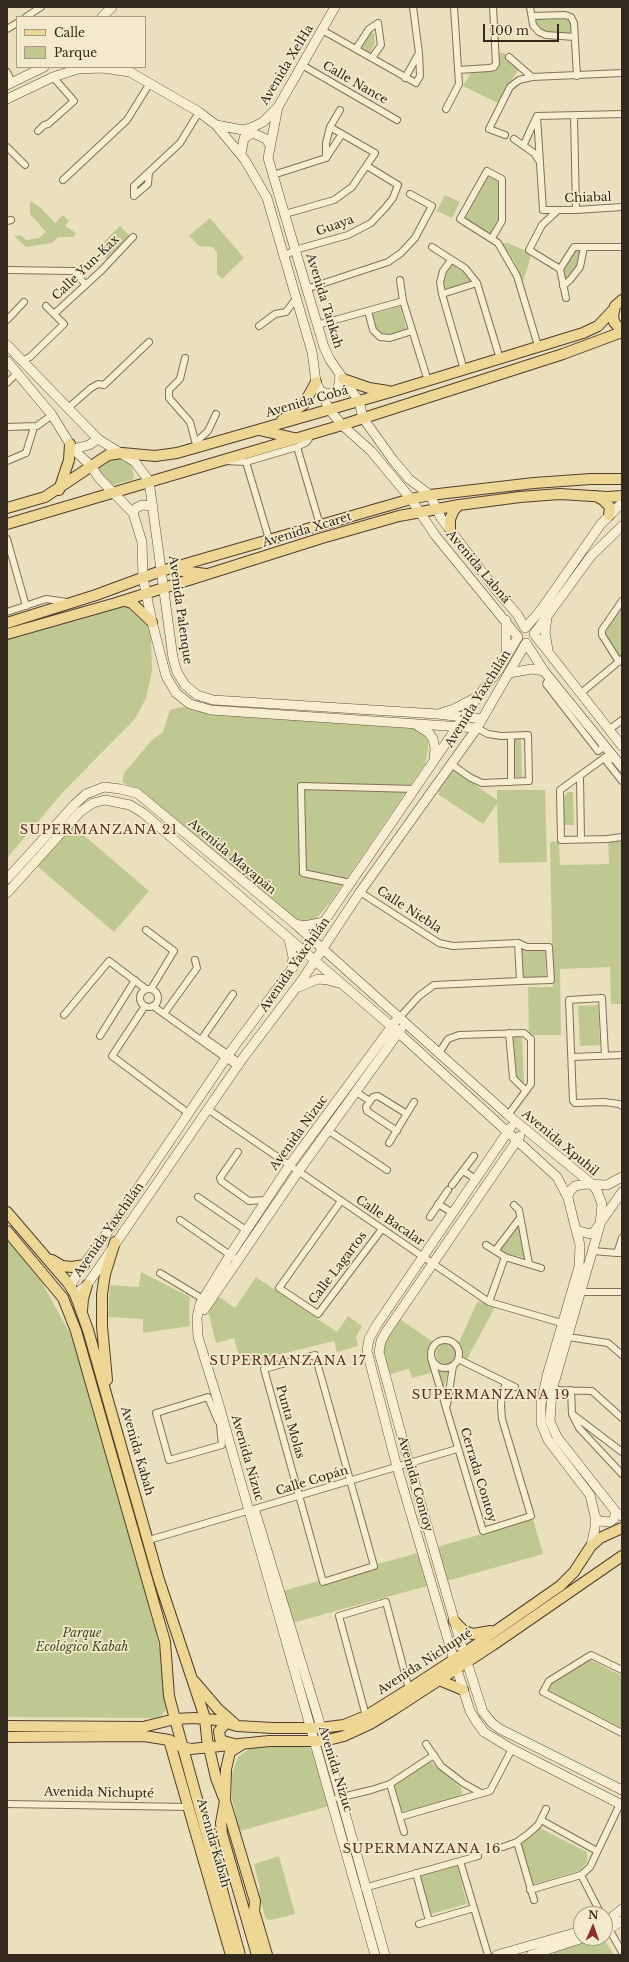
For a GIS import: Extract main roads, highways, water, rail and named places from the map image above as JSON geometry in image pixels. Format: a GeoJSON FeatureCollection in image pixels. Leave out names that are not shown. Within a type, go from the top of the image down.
{"type":"FeatureCollection","features":[{"type":"Feature","properties":{"kind":"main road"},"geometry":{"type":"LineString","coordinates":[[7,524],[222,460],[296,443],[312,434],[569,352],[622,332],[614,322],[612,316],[619,302]]}},
{"type":"Feature","properties":{"kind":"main road","name":"Avenida Cobá"},"geometry":{"type":"LineString","coordinates":[[7,508],[45,497],[59,490],[108,455],[122,453],[155,456],[257,430],[428,381],[582,333],[598,326],[619,302]]}},
{"type":"Feature","properties":{"kind":"main road"},"geometry":{"type":"LineString","coordinates":[[569,352],[582,333]]}},
{"type":"Feature","properties":{"kind":"main road"},"geometry":{"type":"LineString","coordinates":[[464,370],[481,380]]}},
{"type":"Feature","properties":{"kind":"main road"},"geometry":{"type":"LineString","coordinates":[[342,377],[369,388],[394,391]]}},
{"type":"Feature","properties":{"kind":"main road"},"geometry":{"type":"LineString","coordinates":[[274,425],[304,404],[318,386]]}},
{"type":"Feature","properties":{"kind":"main road"},"geometry":{"type":"LineString","coordinates":[[257,430],[296,443]]}},
{"type":"Feature","properties":{"kind":"main road"},"geometry":{"type":"LineString","coordinates":[[59,490],[72,447]]}},
{"type":"Feature","properties":{"kind":"main road"},"geometry":{"type":"LineString","coordinates":[[477,490],[548,482],[622,479]]}},
{"type":"Feature","properties":{"kind":"main road"},"geometry":{"type":"LineString","coordinates":[[477,490],[520,497]]}},
{"type":"Feature","properties":{"kind":"main road","name":"Avenida Xcaret"},"geometry":{"type":"LineString","coordinates":[[7,623],[73,603],[143,578],[269,539],[411,499],[430,495],[477,490]]}},
{"type":"Feature","properties":{"kind":"main road","name":"Avenida Xcaret"},"geometry":{"type":"LineString","coordinates":[[7,634],[124,601],[290,548],[399,516],[460,505],[520,497],[560,494],[622,496]]}},
{"type":"Feature","properties":{"kind":"main road"},"geometry":{"type":"LineString","coordinates":[[596,496],[610,507],[610,514]]}},
{"type":"Feature","properties":{"kind":"main road"},"geometry":{"type":"LineString","coordinates":[[449,527],[450,519],[454,510],[460,505]]}},
{"type":"Feature","properties":{"kind":"main road"},"geometry":{"type":"LineString","coordinates":[[362,526],[381,508]]}},
{"type":"Feature","properties":{"kind":"main road"},"geometry":{"type":"LineString","coordinates":[[7,514],[39,514]]}},
{"type":"Feature","properties":{"kind":"main road"},"geometry":{"type":"LineString","coordinates":[[290,548],[320,525]]}},
{"type":"Feature","properties":{"kind":"main road"},"geometry":{"type":"LineString","coordinates":[[165,571],[209,574]]}},
{"type":"Feature","properties":{"kind":"main road"},"geometry":{"type":"LineString","coordinates":[[124,601],[132,603],[152,622]]}},
{"type":"Feature","properties":{"kind":"main road"},"geometry":{"type":"LineString","coordinates":[[32,627],[61,606]]}},
{"type":"Feature","properties":{"kind":"main road","name":"Avenida Kabah"},"geometry":{"type":"LineString","coordinates":[[7,1212],[46,1256],[71,1292],[82,1316],[112,1409],[159,1580],[205,1718],[209,1748],[216,1778],[225,1801],[255,1901],[254,1911],[267,1955]]}},
{"type":"Feature","properties":{"kind":"main road","name":"Avenida Kabah"},"geometry":{"type":"LineString","coordinates":[[7,1231],[63,1298],[76,1331],[165,1642],[169,1696],[195,1796],[240,1955]]}},
{"type":"Feature","properties":{"kind":"main road"},"geometry":{"type":"LineString","coordinates":[[112,1409],[103,1334],[102,1294],[105,1274],[115,1242]]}},
{"type":"Feature","properties":{"kind":"main road"},"geometry":{"type":"LineString","coordinates":[[46,1256],[62,1266],[72,1268],[84,1265]]}},
{"type":"Feature","properties":{"kind":"main road"},"geometry":{"type":"LineString","coordinates":[[50,1282],[71,1292],[69,1313]]}},
{"type":"Feature","properties":{"kind":"main road"},"geometry":{"type":"LineString","coordinates":[[82,1316],[83,1299],[87,1285]]}},
{"type":"Feature","properties":{"kind":"main road","name":"Avenida Nichupté"},"geometry":{"type":"LineString","coordinates":[[465,1658],[498,1629],[560,1586],[579,1565],[591,1546],[600,1538],[622,1528]]}},
{"type":"Feature","properties":{"kind":"main road","name":"Avenida Nichupté"},"geometry":{"type":"LineString","coordinates":[[182,1747],[191,1749],[209,1748],[247,1742],[324,1741],[362,1728],[391,1706],[409,1689],[465,1658],[622,1556]]}},
{"type":"Feature","properties":{"kind":"main road"},"geometry":{"type":"LineString","coordinates":[[579,1565],[579,1572],[581,1575],[586,1577],[592,1576]]}},
{"type":"Feature","properties":{"kind":"main road"},"geometry":{"type":"LineString","coordinates":[[454,1621],[464,1631],[473,1634],[481,1634],[498,1629]]}},
{"type":"Feature","properties":{"kind":"main road","name":"Avenida Nichupté"},"geometry":{"type":"LineString","coordinates":[[175,1719],[205,1718],[237,1726],[320,1728],[344,1725],[391,1706],[439,1680],[455,1664]]}},
{"type":"Feature","properties":{"kind":"main road"},"geometry":{"type":"LineString","coordinates":[[193,1680],[218,1709],[237,1726]]}},
{"type":"Feature","properties":{"kind":"main road"},"geometry":{"type":"LineString","coordinates":[[439,1680],[463,1690]]}},
{"type":"Feature","properties":{"kind":"main road"},"geometry":{"type":"LineString","coordinates":[[7,1737],[144,1731],[175,1719]]}},
{"type":"Feature","properties":{"kind":"main road"},"geometry":{"type":"LineString","coordinates":[[226,1723],[219,1731],[220,1738],[223,1741],[235,1744]]}},
{"type":"Feature","properties":{"kind":"main road"},"geometry":{"type":"LineString","coordinates":[[7,1726],[144,1731],[169,1740],[182,1747]]}},
{"type":"Feature","properties":{"kind":"main road","name":"Avenida Kabah"},"geometry":{"type":"LineString","coordinates":[[169,1740],[190,1808],[231,1955]]}},
{"type":"Feature","properties":{"kind":"main road"},"geometry":{"type":"LineString","coordinates":[[225,1801],[226,1769],[230,1752],[247,1742]]}},
{"type":"Feature","properties":{"kind":"main road"},"geometry":{"type":"LineString","coordinates":[[193,1819],[195,1796]]}},
{"type":"Feature","properties":{"kind":"main road","name":"Avenida Kabah"},"geometry":{"type":"LineString","coordinates":[[225,1801],[221,1823],[222,1834],[256,1955]]}},
{"type":"Feature","properties":{"kind":"main road"},"geometry":{"type":"LineString","coordinates":[[254,1911],[274,1955]]}},
{"type":"Feature","properties":{"kind":"district","name":"SUPERMANZANA 21"},"geometry":{"type":"Point","coordinates":[99,830]}},
{"type":"Feature","properties":{"kind":"district","name":"SUPERMANZANA 17"},"geometry":{"type":"Point","coordinates":[288,1361]}},
{"type":"Feature","properties":{"kind":"district","name":"SUPERMANZANA 19"},"geometry":{"type":"Point","coordinates":[491,1395]}},
{"type":"Feature","properties":{"kind":"district","name":"SUPERMANZANA 16"},"geometry":{"type":"Point","coordinates":[422,1849]}},
{"type":"Feature","properties":{"kind":"park label","name":"Parque Ecológico Kabah"},"geometry":{"type":"Point","coordinates":[82,1641]}}]}
